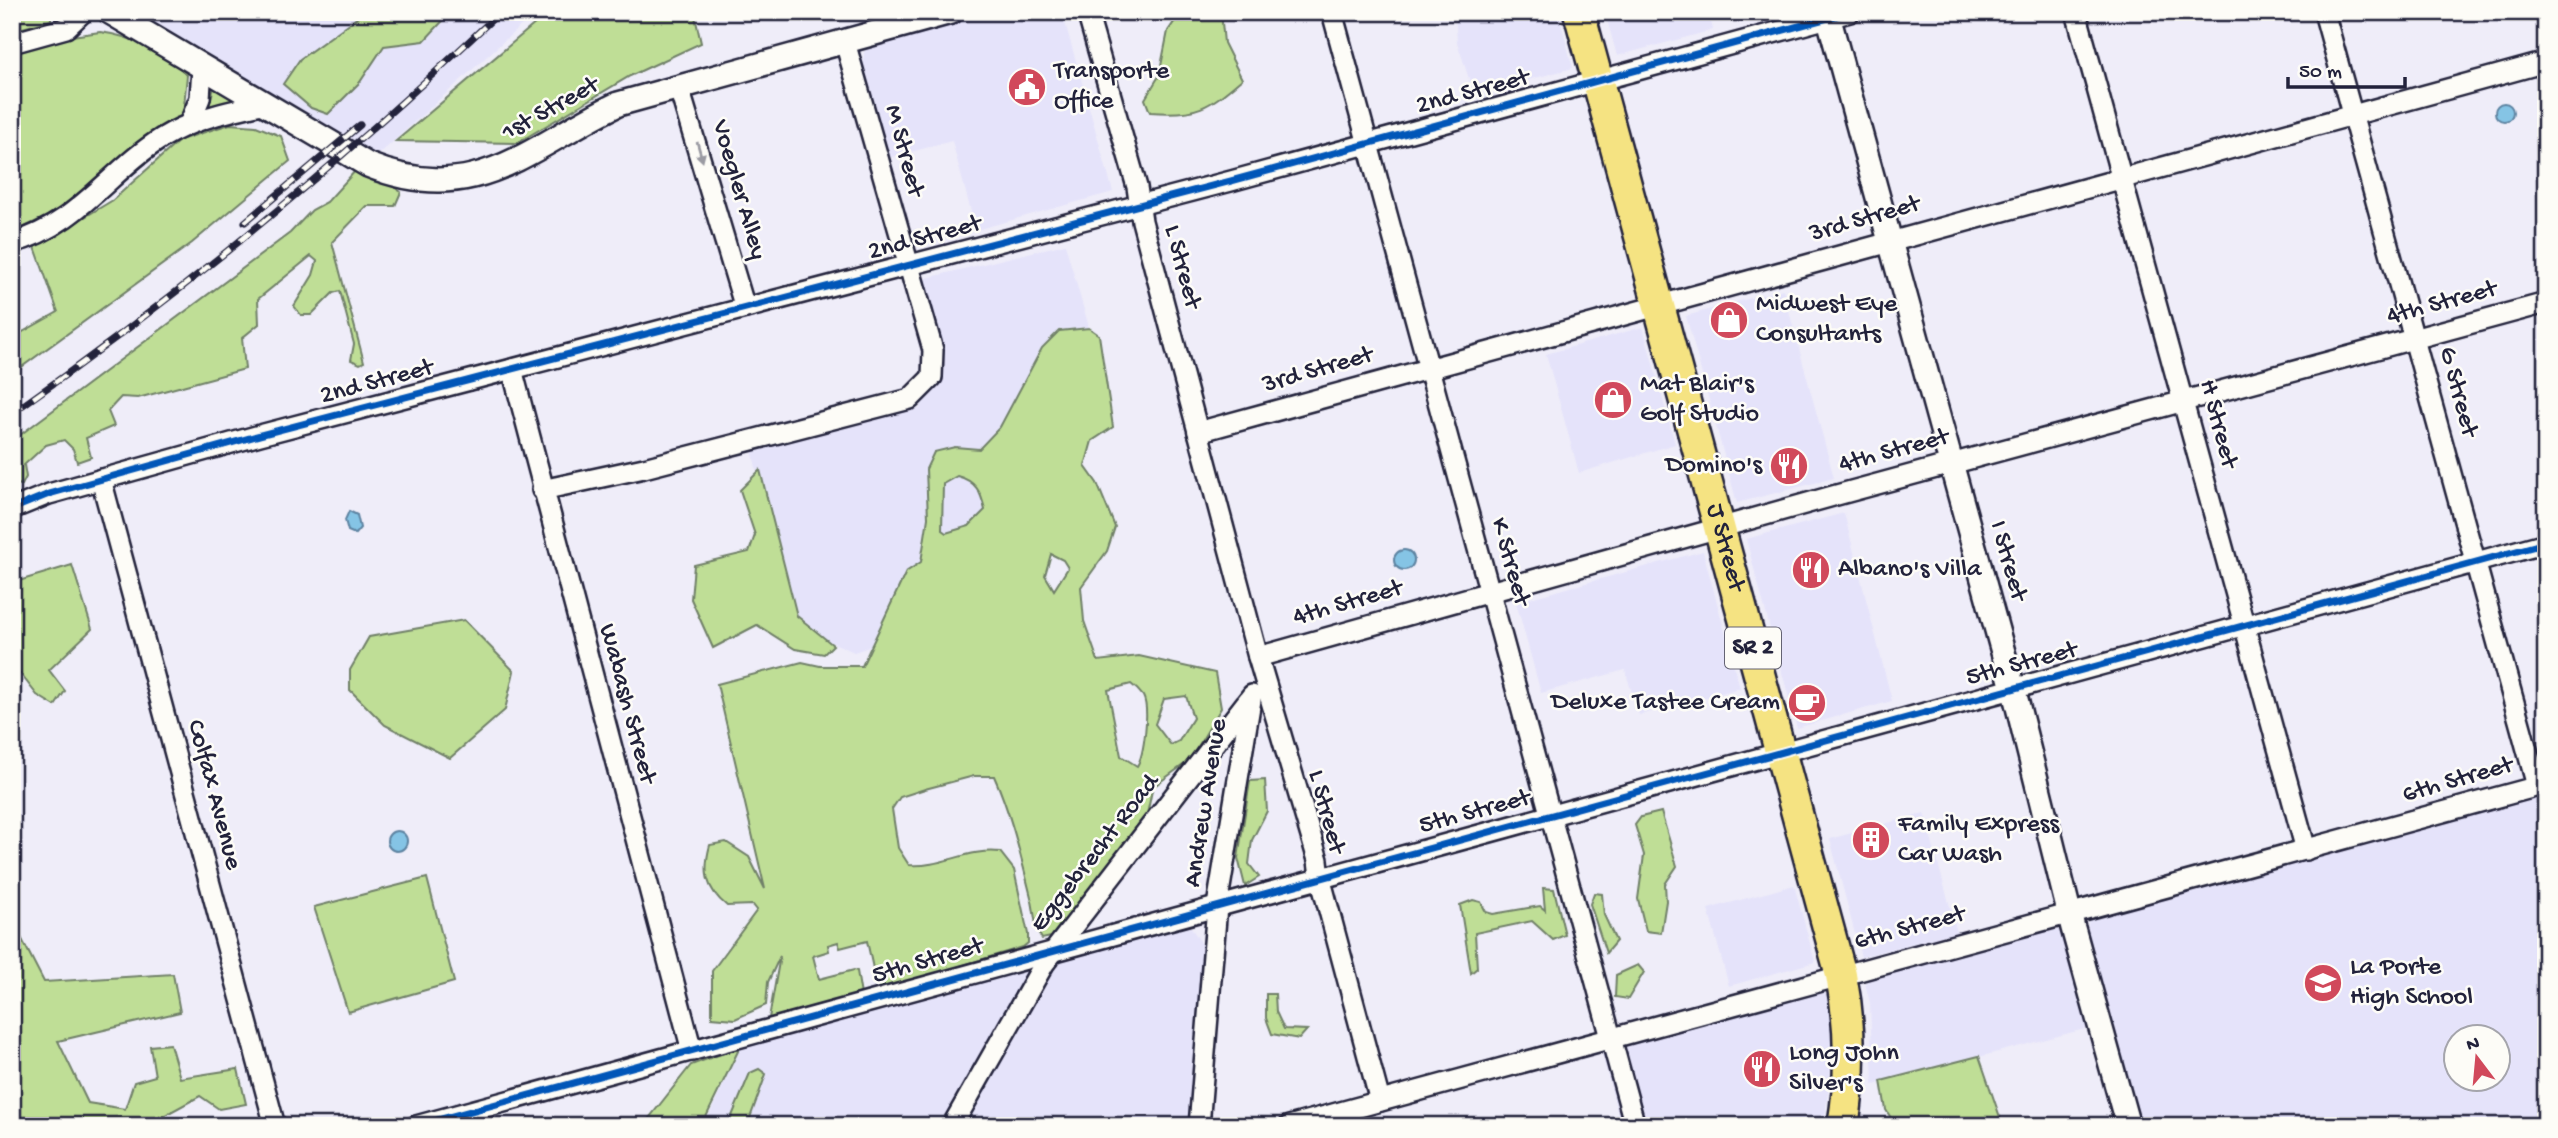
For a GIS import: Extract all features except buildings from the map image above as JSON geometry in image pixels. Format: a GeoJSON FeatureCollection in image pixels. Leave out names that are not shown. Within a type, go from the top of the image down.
{"type":"FeatureCollection","features":[{"type":"Feature","properties":{"kind":"main road","name":"J Street"},"geometry":{"type":"LineString","coordinates":[[1579,12],[1841,975],[1851,1046],[1850,1086],[1843,1126]]}},
{"type":"Feature","properties":{"kind":"street"},"geometry":{"type":"LineString","coordinates":[[12,43],[66,28],[83,12]]}},
{"type":"Feature","properties":{"kind":"street","name":"1st Street"},"geometry":{"type":"LineString","coordinates":[[110,12],[368,165],[416,181],[444,181],[497,170],[523,158],[574,125],[618,104],[951,12]]}},
{"type":"Feature","properties":{"kind":"street","name":"L Street"},"geometry":{"type":"LineString","coordinates":[[1087,12],[1258,657],[1318,860],[1320,877],[1380,1101]]}},
{"type":"Feature","properties":{"kind":"street","name":"K Street"},"geometry":{"type":"LineString","coordinates":[[1332,12],[1635,1126]]}},
{"type":"Feature","properties":{"kind":"street","name":"H Street"},"geometry":{"type":"LineString","coordinates":[[2076,12],[2123,176],[2305,850]]}},
{"type":"Feature","properties":{"kind":"street","name":"G Street"},"geometry":{"type":"LineString","coordinates":[[2324,12],[2476,562],[2541,785]]}},
{"type":"Feature","properties":{"kind":"street","name":"2nd Street"},"geometry":{"type":"LineString","coordinates":[[12,509],[49,494],[101,479],[1139,205],[1835,14]]}},
{"type":"Feature","properties":{"kind":"street","name":"I Street"},"geometry":{"type":"LineString","coordinates":[[1835,14],[1889,241],[2013,689],[2127,1126]]}},
{"type":"Feature","properties":{"kind":"street","name":"M Street"},"geometry":{"type":"LineString","coordinates":[[542,490],[644,468],[910,399],[932,377],[933,350],[845,41]]}},
{"type":"Feature","properties":{"kind":"street","name":"3rd Street"},"geometry":{"type":"LineString","coordinates":[[1198,432],[2546,62]]}},
{"type":"Feature","properties":{"kind":"street"},"geometry":{"type":"LineString","coordinates":[[190,122],[200,98],[202,67]]}},
{"type":"Feature","properties":{"kind":"street","name":"Voegler Alley"},"geometry":{"type":"LineString","coordinates":[[679,88],[745,308]]}},
{"type":"Feature","properties":{"kind":"street"},"geometry":{"type":"LineString","coordinates":[[12,243],[66,219],[160,139],[190,122],[265,103]]}},
{"type":"Feature","properties":{"kind":"street","name":"4th Street"},"geometry":{"type":"LineString","coordinates":[[1258,657],[1720,527],[2546,303]]}},
{"type":"Feature","properties":{"kind":"street","name":"Wabash Street"},"geometry":{"type":"LineString","coordinates":[[512,369],[692,1051]]}},
{"type":"Feature","properties":{"kind":"street","name":"Colfax Avenue"},"geometry":{"type":"LineString","coordinates":[[101,479],[275,1126]]}},
{"type":"Feature","properties":{"kind":"street","name":"5th Street"},"geometry":{"type":"LineString","coordinates":[[416,1126],[1056,948],[2546,543]]}},
{"type":"Feature","properties":{"kind":"street","name":"Andrew Avenue"},"geometry":{"type":"LineString","coordinates":[[1199,1126],[1217,906],[1258,657]]}},
{"type":"Feature","properties":{"kind":"street","name":"Eggebrecht Road"},"geometry":{"type":"LineString","coordinates":[[952,1126],[1000,1038],[1056,948],[1252,695]]}},
{"type":"Feature","properties":{"kind":"street","name":"6th Street"},"geometry":{"type":"LineString","coordinates":[[1289,1126],[2541,785]]}},
{"type":"Feature","properties":{"kind":"shaded area"},"geometry":{"type":"Polygon","coordinates":[[[130,12],[536,12],[375,158],[130,12]]]}},
{"type":"Feature","properties":{"kind":"shaded area"},"geometry":{"type":"Polygon","coordinates":[[[986,12],[1062,12],[1113,192],[976,230],[952,141],[888,158],[863,67],[864,52],[874,42],[986,12]]]}},
{"type":"Feature","properties":{"kind":"shaded area"},"geometry":{"type":"Polygon","coordinates":[[[1455,12],[1558,12],[1573,68],[1474,94],[1457,42],[1455,12]]]}},
{"type":"Feature","properties":{"kind":"shaded area"},"geometry":{"type":"Polygon","coordinates":[[[1605,12],[1709,12],[1713,30],[1617,56],[1605,12]]]}},
{"type":"Feature","properties":{"kind":"shaded area"},"geometry":{"type":"Polygon","coordinates":[[[1065,244],[1099,362],[976,611],[854,652],[793,625],[751,446],[868,415],[919,409],[943,371],[941,338],[923,279],[1065,244]]]}},
{"type":"Feature","properties":{"kind":"shaded area"},"geometry":{"type":"Polygon","coordinates":[[[1783,289],[1834,478],[1737,503],[1686,316],[1783,289]]]}},
{"type":"Feature","properties":{"kind":"shaded area"},"geometry":{"type":"Polygon","coordinates":[[[1643,327],[1675,444],[1579,473],[1546,354],[1643,327]]]}},
{"type":"Feature","properties":{"kind":"shaded area"},"geometry":{"type":"Polygon","coordinates":[[[1844,513],[1892,701],[1797,728],[1746,539],[1844,513]]]}},
{"type":"Feature","properties":{"kind":"shaded area"},"geometry":{"type":"Polygon","coordinates":[[[1703,551],[1740,688],[1639,715],[1625,670],[1541,693],[1516,602],[1703,551]]]}},
{"type":"Feature","properties":{"kind":"shaded area","name":"La Porte High School"},"geometry":{"type":"Polygon","coordinates":[[[2546,794],[2546,1126],[2139,1126],[2087,929],[2089,918],[2546,794]]]}},
{"type":"Feature","properties":{"kind":"shaded area"},"geometry":{"type":"Polygon","coordinates":[[[1924,813],[1957,932],[1861,957],[1830,839],[1924,813]]]}},
{"type":"Feature","properties":{"kind":"shaded area"},"geometry":{"type":"Polygon","coordinates":[[[1794,885],[1815,962],[1729,986],[1708,909],[1794,885]]]}},
{"type":"Feature","properties":{"kind":"shaded area"},"geometry":{"type":"Polygon","coordinates":[[[1183,924],[1190,926],[1202,944],[1202,986],[1188,1126],[961,1126],[1054,963],[1064,955],[1183,924]]]}},
{"type":"Feature","properties":{"kind":"shaded area"},"geometry":{"type":"Polygon","coordinates":[[[2050,929],[2059,930],[2068,936],[2092,1027],[1873,1085],[1870,1003],[1865,983],[1873,978],[2050,929]]]}},
{"type":"Feature","properties":{"kind":"shaded area"},"geometry":{"type":"Polygon","coordinates":[[[1022,965],[1028,969],[1028,977],[944,1126],[704,1126],[742,1045],[1022,965]]]}},
{"type":"Feature","properties":{"kind":"shaded area"},"geometry":{"type":"Polygon","coordinates":[[[1821,992],[1831,995],[1833,1050],[1824,1126],[1621,1126],[1602,1054],[1636,1044],[1647,1036],[1664,1031],[1821,992]]]}},
{"type":"Feature","properties":{"kind":"green space"},"geometry":{"type":"Polygon","coordinates":[[[12,12],[51,12],[51,20],[12,31],[12,12]]]}},
{"type":"Feature","properties":{"kind":"green space"},"geometry":{"type":"Polygon","coordinates":[[[365,12],[451,12],[424,41],[384,46],[360,82],[328,114],[311,108],[283,84],[300,59],[365,12]]]}},
{"type":"Feature","properties":{"kind":"green space"},"geometry":{"type":"Polygon","coordinates":[[[549,12],[694,12],[701,43],[630,76],[517,143],[396,141],[549,12]]]}},
{"type":"Feature","properties":{"kind":"green space"},"geometry":{"type":"Polygon","coordinates":[[[1181,12],[1221,12],[1224,43],[1242,79],[1201,108],[1179,113],[1150,112],[1145,99],[1159,76],[1168,31],[1181,12]]]}},
{"type":"Feature","properties":{"kind":"green space"},"geometry":{"type":"Polygon","coordinates":[[[100,32],[147,46],[169,59],[187,75],[183,116],[77,202],[12,233],[12,51],[65,37],[100,32]]]}},
{"type":"Feature","properties":{"kind":"green space"},"geometry":{"type":"Polygon","coordinates":[[[214,87],[232,96],[232,102],[208,110],[214,87]]]}},
{"type":"Feature","properties":{"kind":"green space"},"geometry":{"type":"Polygon","coordinates":[[[230,124],[256,126],[281,136],[290,161],[192,243],[12,374],[12,338],[58,312],[35,247],[113,200],[180,140],[230,124]]]}},
{"type":"Feature","properties":{"kind":"green space"},"geometry":{"type":"Polygon","coordinates":[[[356,170],[384,180],[401,192],[395,206],[367,206],[332,242],[364,362],[360,364],[351,360],[354,344],[340,291],[333,293],[311,315],[301,315],[294,306],[313,275],[317,261],[311,256],[258,299],[259,324],[242,338],[245,369],[138,398],[121,397],[108,411],[114,426],[86,438],[91,457],[77,462],[73,449],[64,440],[46,445],[24,465],[26,477],[22,485],[12,483],[12,441],[290,233],[312,210],[327,202],[356,170]]]}},
{"type":"Feature","properties":{"kind":"green space"},"geometry":{"type":"Polygon","coordinates":[[[1089,328],[1099,335],[1113,427],[1092,441],[1085,466],[1097,483],[1115,527],[1107,551],[1081,587],[1084,621],[1098,661],[1139,656],[1215,673],[1221,708],[1190,760],[1153,787],[1145,819],[1125,851],[1051,937],[1042,939],[1037,930],[1015,836],[994,776],[974,776],[900,797],[892,809],[898,848],[909,865],[932,864],[977,853],[1000,852],[1014,870],[1028,943],[1023,947],[881,990],[876,982],[867,941],[840,948],[838,942],[828,945],[829,951],[813,956],[819,979],[857,971],[861,995],[768,1024],[780,956],[768,982],[766,1005],[735,1019],[712,1017],[712,971],[757,910],[753,905],[727,906],[714,893],[707,871],[710,845],[726,842],[749,857],[765,889],[717,684],[802,662],[820,666],[862,666],[906,572],[921,562],[928,518],[926,469],[934,452],[955,447],[979,449],[1000,427],[1042,348],[1059,331],[1089,328]],[[957,476],[943,484],[942,530],[946,533],[969,526],[985,510],[982,498],[969,481],[957,476]],[[1051,554],[1045,575],[1054,590],[1068,568],[1063,560],[1051,554]],[[1131,684],[1108,690],[1121,756],[1137,766],[1145,732],[1146,711],[1143,696],[1131,684]],[[1186,696],[1164,699],[1155,724],[1171,745],[1179,741],[1193,718],[1186,696]]]}},
{"type":"Feature","properties":{"kind":"green space"},"geometry":{"type":"Polygon","coordinates":[[[760,470],[797,616],[833,645],[824,654],[795,649],[757,625],[713,648],[691,599],[694,565],[749,552],[755,535],[740,490],[760,470]]]}},
{"type":"Feature","properties":{"kind":"green space"},"geometry":{"type":"Polygon","coordinates":[[[72,565],[92,629],[49,670],[65,691],[55,706],[37,695],[12,663],[12,583],[72,565]]]}},
{"type":"Feature","properties":{"kind":"green space"},"geometry":{"type":"Polygon","coordinates":[[[464,620],[514,671],[505,710],[450,758],[385,725],[350,690],[350,670],[369,637],[464,620]]]}},
{"type":"Feature","properties":{"kind":"green space"},"geometry":{"type":"Polygon","coordinates":[[[1265,780],[1267,811],[1252,840],[1249,864],[1259,877],[1245,886],[1238,858],[1250,781],[1265,780]]]}},
{"type":"Feature","properties":{"kind":"green space"},"geometry":{"type":"Polygon","coordinates":[[[1661,812],[1677,866],[1665,884],[1666,901],[1661,933],[1646,931],[1638,899],[1644,855],[1635,825],[1641,817],[1661,812]]]}},
{"type":"Feature","properties":{"kind":"green space"},"geometry":{"type":"Polygon","coordinates":[[[427,878],[454,982],[348,1012],[314,907],[427,878]]]}},
{"type":"Feature","properties":{"kind":"green space"},"geometry":{"type":"Polygon","coordinates":[[[1543,888],[1554,889],[1565,935],[1553,940],[1532,921],[1475,933],[1477,968],[1471,973],[1460,905],[1473,900],[1481,902],[1486,912],[1493,914],[1540,906],[1545,910],[1543,888]]]}},
{"type":"Feature","properties":{"kind":"green space"},"geometry":{"type":"Polygon","coordinates":[[[1594,893],[1602,894],[1604,915],[1616,941],[1606,953],[1590,904],[1594,893]]]}},
{"type":"Feature","properties":{"kind":"green space"},"geometry":{"type":"Polygon","coordinates":[[[12,920],[44,982],[173,974],[180,1012],[58,1041],[88,1103],[125,1109],[134,1082],[155,1076],[150,1046],[170,1044],[180,1078],[238,1069],[246,1104],[219,1109],[200,1096],[145,1126],[39,1126],[17,1115],[12,1126],[12,920]]]}},
{"type":"Feature","properties":{"kind":"green space"},"geometry":{"type":"Polygon","coordinates":[[[1638,965],[1644,972],[1628,999],[1615,997],[1616,975],[1638,965]]]}},
{"type":"Feature","properties":{"kind":"green space"},"geometry":{"type":"Polygon","coordinates":[[[1266,994],[1275,994],[1276,1012],[1284,1029],[1307,1030],[1299,1039],[1272,1034],[1266,1018],[1266,994]]]}},
{"type":"Feature","properties":{"kind":"green space"},"geometry":{"type":"Polygon","coordinates":[[[740,1047],[705,1119],[730,1121],[750,1073],[759,1069],[766,1074],[747,1126],[643,1126],[691,1065],[740,1047]]]}},
{"type":"Feature","properties":{"kind":"green space"},"geometry":{"type":"Polygon","coordinates":[[[1979,1056],[2003,1126],[1896,1126],[1886,1110],[1881,1081],[1979,1056]]]}},
{"type":"Feature","properties":{"kind":"water"},"geometry":{"type":"Polygon","coordinates":[[[2504,103],[2510,106],[2513,112],[2510,118],[2504,121],[2498,118],[2495,112],[2498,106],[2504,103]]]}},
{"type":"Feature","properties":{"kind":"water"},"geometry":{"type":"Polygon","coordinates":[[[349,511],[357,515],[360,528],[355,534],[348,531],[345,520],[349,511]]]}},
{"type":"Feature","properties":{"kind":"water"},"geometry":{"type":"Polygon","coordinates":[[[1404,550],[1411,553],[1414,560],[1411,567],[1404,570],[1397,567],[1394,560],[1397,553],[1404,550]]]}},
{"type":"Feature","properties":{"kind":"water"},"geometry":{"type":"Polygon","coordinates":[[[397,831],[404,834],[407,841],[404,848],[397,851],[390,848],[387,841],[390,834],[397,831]]]}},
{"type":"Feature","properties":{"kind":"railway"},"geometry":{"type":"LineString","coordinates":[[12,413],[139,320],[264,222],[384,119],[500,12]]}},
{"type":"Feature","properties":{"kind":"railway"},"geometry":{"type":"LineString","coordinates":[[245,222],[360,125]]}},
{"type":"Feature","properties":{"kind":"cycle path"},"geometry":{"type":"LineString","coordinates":[[12,509],[49,494],[260,435],[1231,181],[1850,12]]}},
{"type":"Feature","properties":{"kind":"cycle path"},"geometry":{"type":"LineString","coordinates":[[416,1126],[2546,543]]}},
{"type":"Feature","properties":{"kind":"place","name":"Transporte Office"},"geometry":{"type":"Point","coordinates":[1027,87]}},
{"type":"Feature","properties":{"kind":"place","name":"Midwest Eye Consultants"},"geometry":{"type":"Point","coordinates":[1729,320]}},
{"type":"Feature","properties":{"kind":"place","name":"Mat Blair's Golf Studio"},"geometry":{"type":"Point","coordinates":[1613,400]}},
{"type":"Feature","properties":{"kind":"place","name":"Domino's"},"geometry":{"type":"Point","coordinates":[1789,466]}},
{"type":"Feature","properties":{"kind":"place","name":"Albano's Villa"},"geometry":{"type":"Point","coordinates":[1811,570]}},
{"type":"Feature","properties":{"kind":"place","name":"Deluxe Tastee Cream"},"geometry":{"type":"Point","coordinates":[1807,703]}},
{"type":"Feature","properties":{"kind":"place","name":"Family Express Car Wash"},"geometry":{"type":"Point","coordinates":[1871,840]}},
{"type":"Feature","properties":{"kind":"place","name":"La Porte High School"},"geometry":{"type":"Point","coordinates":[2323,983]}},
{"type":"Feature","properties":{"kind":"place","name":"Long John Silver's"},"geometry":{"type":"Point","coordinates":[1762,1069]}}]}
